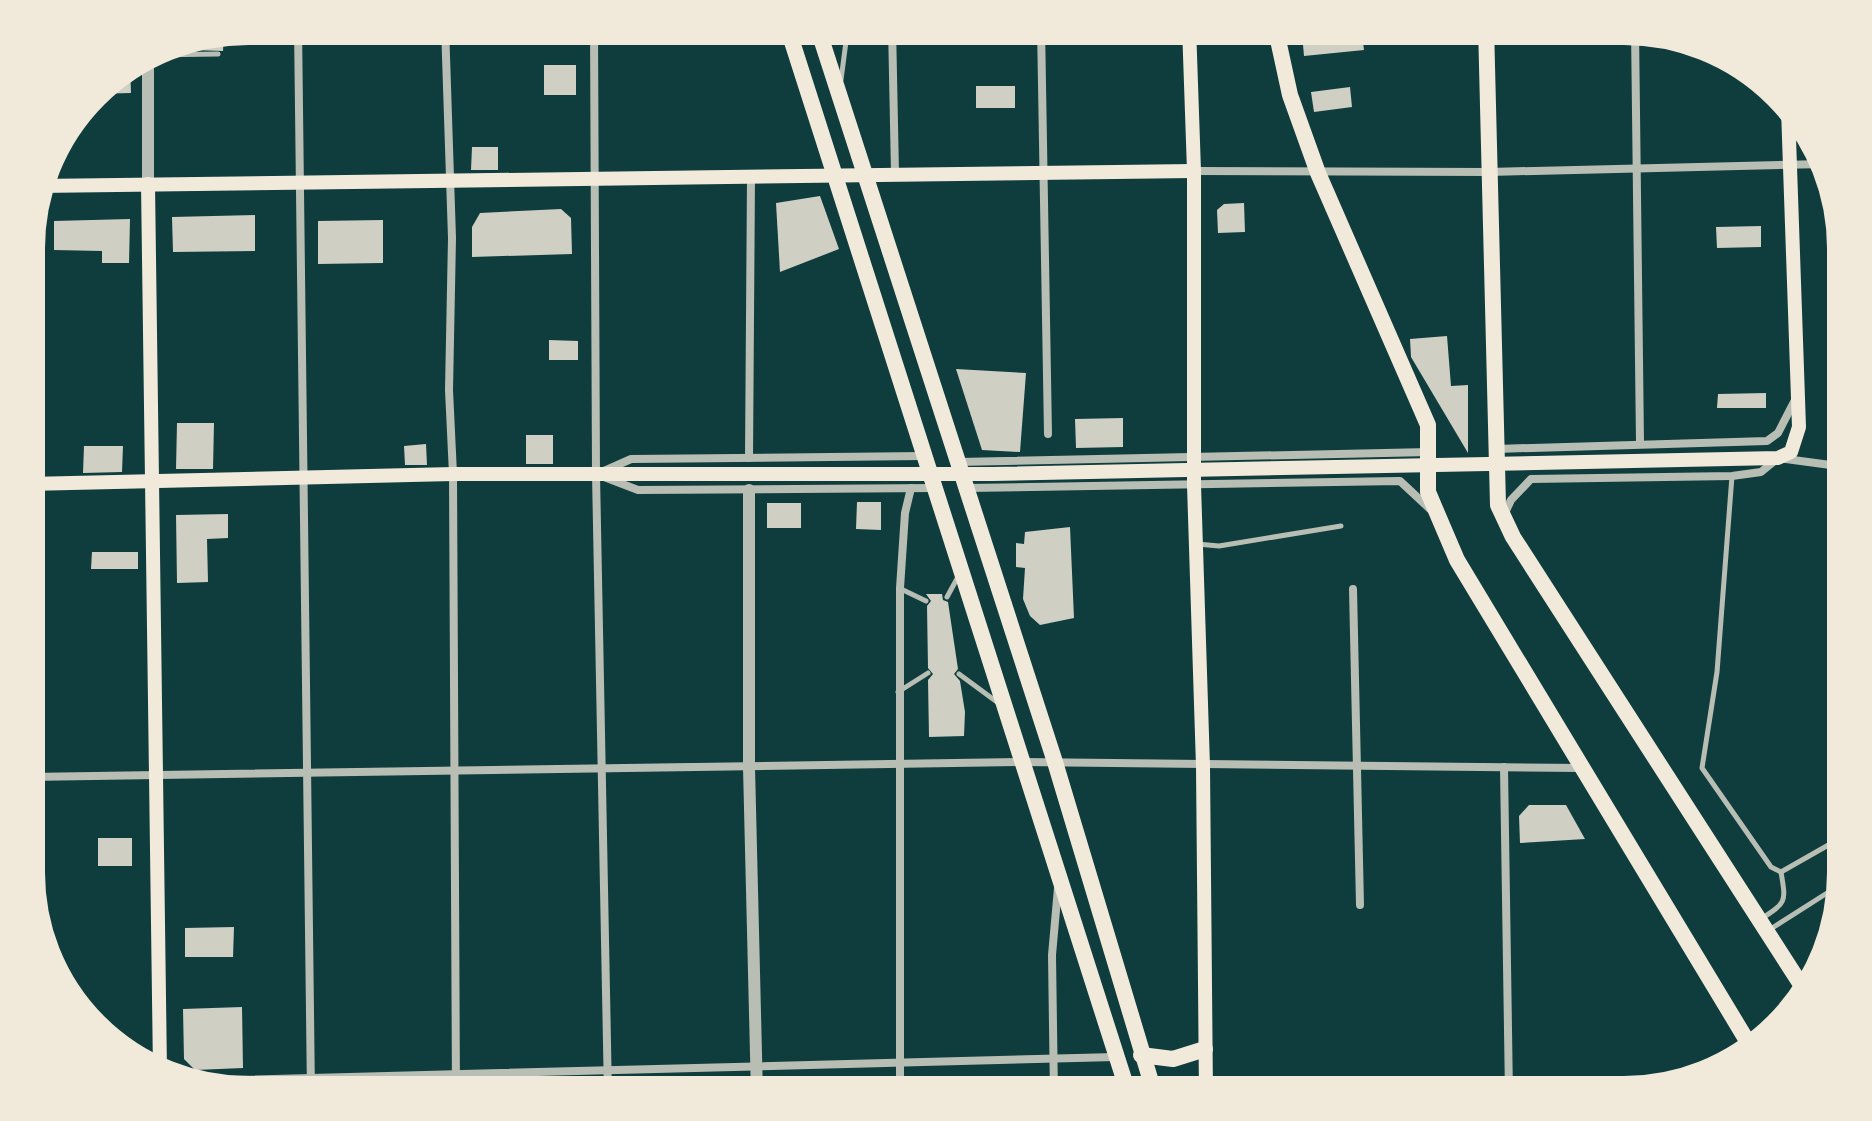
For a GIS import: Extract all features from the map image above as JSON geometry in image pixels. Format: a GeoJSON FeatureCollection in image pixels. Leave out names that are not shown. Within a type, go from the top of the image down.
{"type":"FeatureCollection","features":[{"type":"Feature","properties":{"kind":"main road"},"geometry":{"type":"LineString","coordinates":[[792,40],[1124,1081]]}},
{"type":"Feature","properties":{"kind":"main road"},"geometry":{"type":"LineString","coordinates":[[822,40],[1055,762],[1150,1081]]}},
{"type":"Feature","properties":{"kind":"main road"},"geometry":{"type":"LineString","coordinates":[[1189,40],[1194,171],[1194,485],[1203,766],[1206,1081]]}},
{"type":"Feature","properties":{"kind":"main road"},"geometry":{"type":"LineString","coordinates":[[1278,40],[1290,95],[1318,173],[1356,266],[1420,401],[1428,425],[1431,452],[1428,492],[1457,560],[1747,1041]]}},
{"type":"Feature","properties":{"kind":"main road"},"geometry":{"type":"LineString","coordinates":[[1486,40],[1496,496],[1513,537],[1800,983]]}},
{"type":"Feature","properties":{"kind":"main road"},"geometry":{"type":"LineString","coordinates":[[40,484],[303,480],[453,474],[992,474],[1778,458],[1791,452],[1798,438],[1788,120]]}},
{"type":"Feature","properties":{"kind":"main road"},"geometry":{"type":"LineString","coordinates":[[50,186],[299,180],[596,180],[836,173],[1043,175],[1194,171]]}},
{"type":"Feature","properties":{"kind":"main road"},"geometry":{"type":"LineString","coordinates":[[148,184],[160,1061]]}},
{"type":"Feature","properties":{"kind":"main road"},"geometry":{"type":"LineString","coordinates":[[1141,1055],[1173,1059],[1205,1049]]}},
{"type":"Feature","properties":{"kind":"street"},"geometry":{"type":"LineString","coordinates":[[298,40],[311,1078]]}},
{"type":"Feature","properties":{"kind":"street"},"geometry":{"type":"LineString","coordinates":[[445,40],[450,181],[449,390],[453,474],[456,1081]]}},
{"type":"Feature","properties":{"kind":"street"},"geometry":{"type":"LineString","coordinates":[[594,40],[596,474],[607,1081]]}},
{"type":"Feature","properties":{"kind":"street"},"geometry":{"type":"LineString","coordinates":[[892,40],[895,173]]}},
{"type":"Feature","properties":{"kind":"street"},"geometry":{"type":"LineString","coordinates":[[1041,40],[1048,434]]}},
{"type":"Feature","properties":{"kind":"street"},"geometry":{"type":"LineString","coordinates":[[1635,41],[1640,443]]}},
{"type":"Feature","properties":{"kind":"street"},"geometry":{"type":"LineString","coordinates":[[148,66],[148,184]]}},
{"type":"Feature","properties":{"kind":"street"},"geometry":{"type":"LineString","coordinates":[[1194,171],[1489,172],[1814,164]]}},
{"type":"Feature","properties":{"kind":"street"},"geometry":{"type":"LineString","coordinates":[[749,458],[751,177]]}},
{"type":"Feature","properties":{"kind":"street"},"geometry":{"type":"LineString","coordinates":[[1495,449],[1772,440],[1797,396]]}},
{"type":"Feature","properties":{"kind":"street"},"geometry":{"type":"LineString","coordinates":[[958,462],[1431,452]]}},
{"type":"Feature","properties":{"kind":"street"},"geometry":{"type":"LineString","coordinates":[[596,474],[631,459],[923,456]]}},
{"type":"Feature","properties":{"kind":"street"},"geometry":{"type":"LineString","coordinates":[[1503,516],[1516,494],[1531,479],[1732,476],[1761,472],[1778,458],[1832,465]]}},
{"type":"Feature","properties":{"kind":"street"},"geometry":{"type":"LineString","coordinates":[[596,474],[638,490],[935,488]]}},
{"type":"Feature","properties":{"kind":"street"},"geometry":{"type":"LineString","coordinates":[[967,488],[1400,481],[1410,486],[1441,523]]}},
{"type":"Feature","properties":{"kind":"street"},"geometry":{"type":"LineString","coordinates":[[900,1081],[900,588],[905,513],[911,488]]}},
{"type":"Feature","properties":{"kind":"street"},"geometry":{"type":"LineString","coordinates":[[749,490],[749,767],[756,1081]]}},
{"type":"Feature","properties":{"kind":"street"},"geometry":{"type":"LineString","coordinates":[[1353,589],[1360,905]]}},
{"type":"Feature","properties":{"kind":"street"},"geometry":{"type":"LineString","coordinates":[[40,777],[1022,762],[1581,768]]}},
{"type":"Feature","properties":{"kind":"street"},"geometry":{"type":"LineString","coordinates":[[1504,767],[1509,1081]]}},
{"type":"Feature","properties":{"kind":"street"},"geometry":{"type":"LineString","coordinates":[[1054,1081],[1052,955],[1059,876]]}},
{"type":"Feature","properties":{"kind":"street"},"geometry":{"type":"LineString","coordinates":[[234,1080],[1116,1057]]}},
{"type":"Feature","properties":{"kind":"lane"},"geometry":{"type":"LineString","coordinates":[[840,93],[846,40]]}},
{"type":"Feature","properties":{"kind":"lane"},"geometry":{"type":"LineString","coordinates":[[174,54],[218,54]]}},
{"type":"Feature","properties":{"kind":"lane"},"geometry":{"type":"LineString","coordinates":[[1732,476],[1717,672],[1702,768],[1771,867],[1781,872]]}},
{"type":"Feature","properties":{"kind":"lane"},"geometry":{"type":"LineString","coordinates":[[1196,544],[1219,546],[1341,526]]}},
{"type":"Feature","properties":{"kind":"lane"},"geometry":{"type":"LineString","coordinates":[[947,597],[962,571]]}},
{"type":"Feature","properties":{"kind":"lane"},"geometry":{"type":"LineString","coordinates":[[900,588],[926,601]]}},
{"type":"Feature","properties":{"kind":"lane"},"geometry":{"type":"LineString","coordinates":[[898,693],[928,673]]}},
{"type":"Feature","properties":{"kind":"lane"},"geometry":{"type":"LineString","coordinates":[[959,674],[1005,707]]}},
{"type":"Feature","properties":{"kind":"lane"},"geometry":{"type":"LineString","coordinates":[[1781,872],[1832,843]]}},
{"type":"Feature","properties":{"kind":"lane"},"geometry":{"type":"LineString","coordinates":[[1762,926],[1786,897],[1781,872]]}},
{"type":"Feature","properties":{"kind":"lane"},"geometry":{"type":"LineString","coordinates":[[1762,926],[1832,889]]}},
{"type":"Feature","properties":{"kind":"building"},"geometry":{"type":"Polygon","coordinates":[[[467,40],[503,40],[503,44],[467,43],[467,40]]]}},
{"type":"Feature","properties":{"kind":"building"},"geometry":{"type":"Polygon","coordinates":[[[1303,40],[1363,40],[1364,50],[1304,56],[1303,40]]]}},
{"type":"Feature","properties":{"kind":"building"},"geometry":{"type":"Polygon","coordinates":[[[223,42],[223,51],[185,50],[223,42]]]}},
{"type":"Feature","properties":{"kind":"building"},"geometry":{"type":"Polygon","coordinates":[[[544,65],[576,65],[576,95],[544,95],[544,65]]]}},
{"type":"Feature","properties":{"kind":"building"},"geometry":{"type":"Polygon","coordinates":[[[130,77],[131,93],[109,94],[130,77]]]}},
{"type":"Feature","properties":{"kind":"building"},"geometry":{"type":"Polygon","coordinates":[[[976,86],[1015,86],[1015,108],[976,108],[976,86]]]}},
{"type":"Feature","properties":{"kind":"building"},"geometry":{"type":"Polygon","coordinates":[[[1350,87],[1352,107],[1314,112],[1311,92],[1350,87]]]}},
{"type":"Feature","properties":{"kind":"building"},"geometry":{"type":"Polygon","coordinates":[[[472,147],[498,147],[498,170],[471,170],[472,147]]]}},
{"type":"Feature","properties":{"kind":"building"},"geometry":{"type":"Polygon","coordinates":[[[820,196],[839,249],[780,272],[776,203],[820,196]]]}},
{"type":"Feature","properties":{"kind":"building"},"geometry":{"type":"Polygon","coordinates":[[[1244,203],[1245,232],[1218,233],[1217,210],[1224,204],[1244,203]]]}},
{"type":"Feature","properties":{"kind":"building"},"geometry":{"type":"Polygon","coordinates":[[[561,209],[571,218],[572,254],[472,257],[472,227],[480,213],[561,209]]]}},
{"type":"Feature","properties":{"kind":"building"},"geometry":{"type":"Polygon","coordinates":[[[255,215],[255,251],[173,252],[172,217],[255,215]]]}},
{"type":"Feature","properties":{"kind":"building"},"geometry":{"type":"Polygon","coordinates":[[[130,219],[129,263],[102,263],[102,251],[54,250],[54,221],[130,219]]]}},
{"type":"Feature","properties":{"kind":"building"},"geometry":{"type":"Polygon","coordinates":[[[383,220],[383,263],[318,264],[318,221],[383,220]]]}},
{"type":"Feature","properties":{"kind":"building"},"geometry":{"type":"Polygon","coordinates":[[[1761,226],[1761,247],[1717,248],[1716,227],[1761,226]]]}},
{"type":"Feature","properties":{"kind":"building"},"geometry":{"type":"Polygon","coordinates":[[[1447,336],[1451,386],[1468,385],[1468,453],[1411,357],[1410,339],[1447,336]]]}},
{"type":"Feature","properties":{"kind":"building"},"geometry":{"type":"Polygon","coordinates":[[[549,340],[578,341],[578,360],[549,360],[549,340]]]}},
{"type":"Feature","properties":{"kind":"building"},"geometry":{"type":"Polygon","coordinates":[[[956,369],[1026,373],[1020,452],[982,450],[956,369]]]}},
{"type":"Feature","properties":{"kind":"building"},"geometry":{"type":"Polygon","coordinates":[[[1766,393],[1766,408],[1717,408],[1718,394],[1766,393]]]}},
{"type":"Feature","properties":{"kind":"building"},"geometry":{"type":"Polygon","coordinates":[[[1123,418],[1123,447],[1076,448],[1075,419],[1123,418]]]}},
{"type":"Feature","properties":{"kind":"building"},"geometry":{"type":"Polygon","coordinates":[[[177,423],[214,423],[213,469],[176,469],[177,423]]]}},
{"type":"Feature","properties":{"kind":"building"},"geometry":{"type":"Polygon","coordinates":[[[526,435],[553,435],[553,464],[526,464],[526,435]]]}},
{"type":"Feature","properties":{"kind":"building"},"geometry":{"type":"Polygon","coordinates":[[[426,444],[427,465],[405,465],[404,446],[426,444]]]}},
{"type":"Feature","properties":{"kind":"building"},"geometry":{"type":"Polygon","coordinates":[[[84,446],[123,446],[122,472],[83,473],[84,446]]]}},
{"type":"Feature","properties":{"kind":"building"},"geometry":{"type":"Polygon","coordinates":[[[857,502],[881,502],[881,530],[856,529],[857,502]]]}},
{"type":"Feature","properties":{"kind":"building"},"geometry":{"type":"Polygon","coordinates":[[[767,503],[801,503],[801,528],[767,528],[767,503]]]}},
{"type":"Feature","properties":{"kind":"building"},"geometry":{"type":"Polygon","coordinates":[[[228,514],[228,538],[207,539],[208,582],[177,583],[176,515],[228,514]]]}},
{"type":"Feature","properties":{"kind":"building"},"geometry":{"type":"Polygon","coordinates":[[[1070,527],[1074,618],[1040,625],[1030,616],[1023,599],[1025,568],[1016,567],[1016,543],[1024,544],[1025,532],[1070,527]]]}},
{"type":"Feature","properties":{"kind":"building"},"geometry":{"type":"Polygon","coordinates":[[[92,552],[138,552],[138,569],[91,569],[92,552]]]}},
{"type":"Feature","properties":{"kind":"building"},"geometry":{"type":"Polygon","coordinates":[[[926,594],[942,594],[943,600],[948,602],[958,669],[954,674],[960,681],[965,712],[964,736],[929,737],[928,680],[933,674],[928,668],[927,606],[931,601],[926,594]]]}},
{"type":"Feature","properties":{"kind":"building"},"geometry":{"type":"Polygon","coordinates":[[[1529,805],[1566,805],[1585,839],[1520,843],[1519,816],[1529,805]]]}},
{"type":"Feature","properties":{"kind":"building"},"geometry":{"type":"Polygon","coordinates":[[[98,838],[132,838],[132,866],[98,866],[98,838]]]}},
{"type":"Feature","properties":{"kind":"building"},"geometry":{"type":"Polygon","coordinates":[[[234,927],[233,957],[185,957],[185,928],[234,927]]]}},
{"type":"Feature","properties":{"kind":"building"},"geometry":{"type":"Polygon","coordinates":[[[242,1007],[243,1068],[195,1070],[184,1059],[183,1009],[242,1007]]]}}]}
